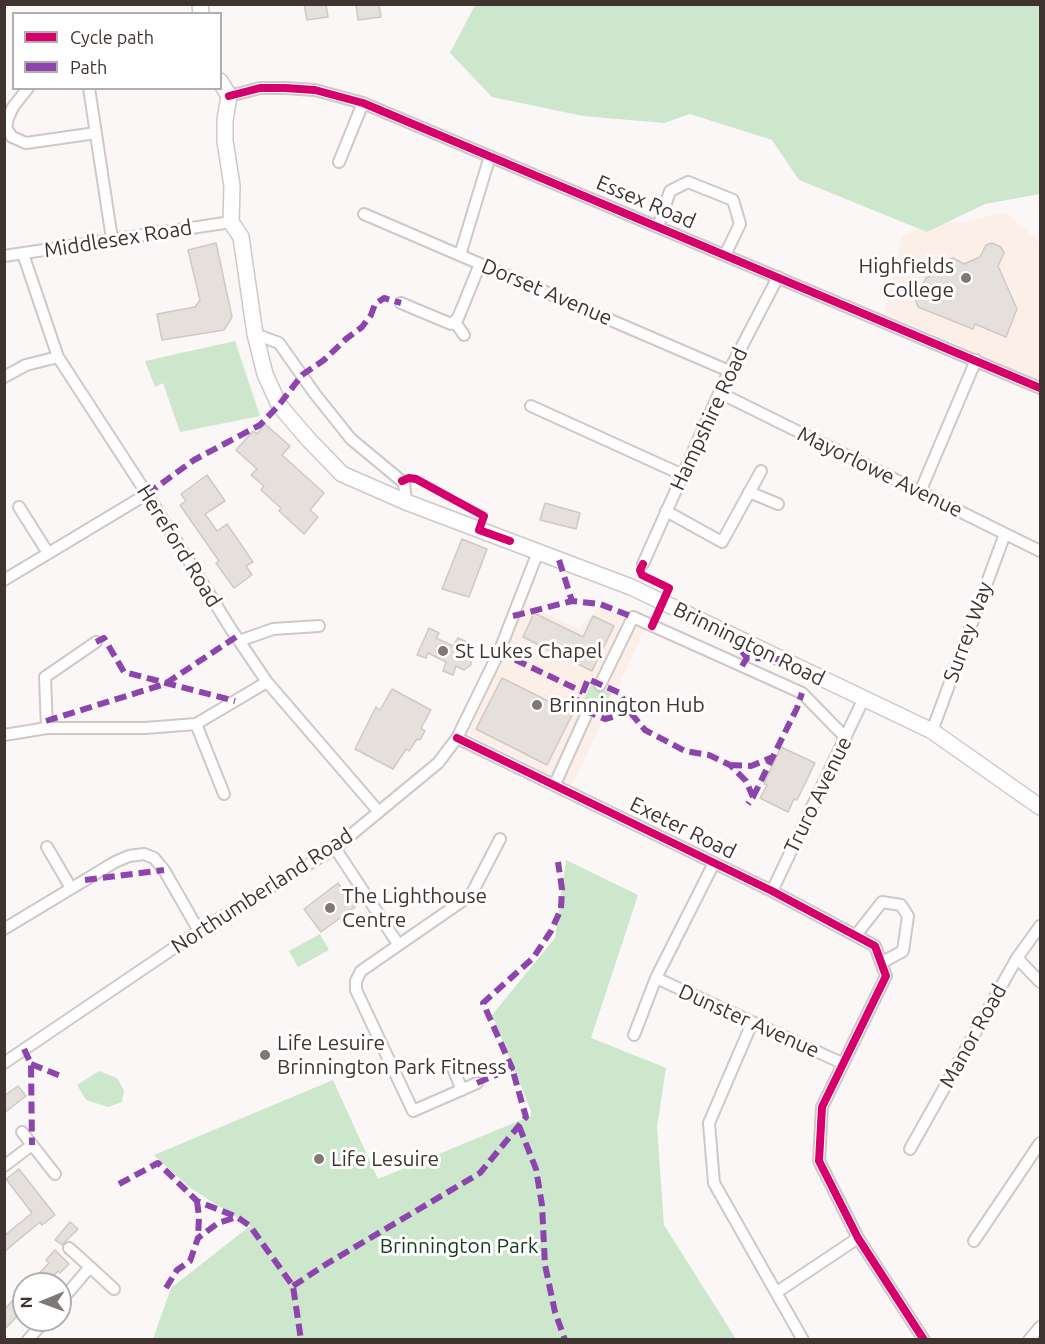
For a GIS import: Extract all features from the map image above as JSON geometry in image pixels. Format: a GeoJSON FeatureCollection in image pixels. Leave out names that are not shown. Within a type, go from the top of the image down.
{"type":"FeatureCollection","features":[{"type":"Feature","properties":{"kind":"street"},"geometry":{"type":"LineString","coordinates":[[222,84],[229,96],[225,120],[225,141],[232,186],[231,222]]}},
{"type":"Feature","properties":{"kind":"street","name":"Essex Road"},"geometry":{"type":"LineString","coordinates":[[229,96],[260,88],[285,88],[315,90],[363,103],[1041,388]]}},
{"type":"Feature","properties":{"kind":"street"},"geometry":{"type":"LineString","coordinates":[[26,90],[13,107],[8,118],[6,128],[12,137],[26,143],[96,133]]}},
{"type":"Feature","properties":{"kind":"street"},"geometry":{"type":"LineString","coordinates":[[89,90],[112,239]]}},
{"type":"Feature","properties":{"kind":"street"},"geometry":{"type":"LineString","coordinates":[[339,162],[363,103]]}},
{"type":"Feature","properties":{"kind":"street"},"geometry":{"type":"LineString","coordinates":[[460,255],[490,156]]}},
{"type":"Feature","properties":{"kind":"street","name":"Essex Road"},"geometry":{"type":"LineString","coordinates":[[658,227],[670,191],[688,182],[734,200],[740,224],[725,255]]}},
{"type":"Feature","properties":{"kind":"street","name":"Dorset Avenue"},"geometry":{"type":"LineString","coordinates":[[364,214],[729,371]]}},
{"type":"Feature","properties":{"kind":"street","name":"Middlesex Road"},"geometry":{"type":"LineString","coordinates":[[4,256],[231,222]]}},
{"type":"Feature","properties":{"kind":"street","name":"Brinnington Road"},"geometry":{"type":"LineString","coordinates":[[231,222],[241,237],[255,334],[265,374],[279,405],[342,474],[406,502],[631,587],[863,700],[932,731],[1041,807]]}},
{"type":"Feature","properties":{"kind":"street","name":"Hereford Road"},"geometry":{"type":"LineString","coordinates":[[23,254],[58,357],[239,641],[267,682],[379,812]]}},
{"type":"Feature","properties":{"kind":"street"},"geometry":{"type":"LineString","coordinates":[[455,322],[480,264]]}},
{"type":"Feature","properties":{"kind":"street","name":"Hampshire Road"},"geometry":{"type":"LineString","coordinates":[[643,564],[729,371],[778,277]]}},
{"type":"Feature","properties":{"kind":"street"},"geometry":{"type":"LineString","coordinates":[[401,303],[451,324],[455,322]]}},
{"type":"Feature","properties":{"kind":"street"},"geometry":{"type":"LineString","coordinates":[[455,322],[464,335]]}},
{"type":"Feature","properties":{"kind":"street"},"geometry":{"type":"LineString","coordinates":[[255,334],[279,343],[351,439],[404,483],[406,502]]}},
{"type":"Feature","properties":{"kind":"street"},"geometry":{"type":"LineString","coordinates":[[4,377],[26,365],[58,357]]}},
{"type":"Feature","properties":{"kind":"street"},"geometry":{"type":"LineString","coordinates":[[920,492],[976,360]]}},
{"type":"Feature","properties":{"kind":"street","name":"Mayorlowe Avenue"},"geometry":{"type":"LineString","coordinates":[[720,393],[1041,551]]}},
{"type":"Feature","properties":{"kind":"street"},"geometry":{"type":"LineString","coordinates":[[531,406],[683,475]]}},
{"type":"Feature","properties":{"kind":"street"},"geometry":{"type":"LineString","coordinates":[[666,511],[722,542],[761,471]]}},
{"type":"Feature","properties":{"kind":"street"},"geometry":{"type":"LineString","coordinates":[[749,492],[778,504]]}},
{"type":"Feature","properties":{"kind":"street"},"geometry":{"type":"LineString","coordinates":[[4,580],[147,494]]}},
{"type":"Feature","properties":{"kind":"street"},"geometry":{"type":"LineString","coordinates":[[19,507],[48,553]]}},
{"type":"Feature","properties":{"kind":"street","name":"Surrey Way"},"geometry":{"type":"LineString","coordinates":[[932,731],[1005,534]]}},
{"type":"Feature","properties":{"kind":"street","name":"Northumberland Road"},"geometry":{"type":"LineString","coordinates":[[4,1063],[199,931],[335,848],[438,763],[457,738],[499,652],[538,552]]}},
{"type":"Feature","properties":{"kind":"street"},"geometry":{"type":"LineString","coordinates":[[600,685],[633,617],[802,693],[846,738]]}},
{"type":"Feature","properties":{"kind":"street"},"geometry":{"type":"LineString","coordinates":[[239,641],[273,629],[319,626]]}},
{"type":"Feature","properties":{"kind":"street"},"geometry":{"type":"LineString","coordinates":[[47,728],[45,677],[96,642]]}},
{"type":"Feature","properties":{"kind":"street"},"geometry":{"type":"LineString","coordinates":[[4,735],[47,728],[146,728],[196,724],[267,682]]}},
{"type":"Feature","properties":{"kind":"street","name":"Truro Avenue"},"geometry":{"type":"LineString","coordinates":[[772,891],[863,700]]}},
{"type":"Feature","properties":{"kind":"street"},"geometry":{"type":"LineString","coordinates":[[555,784],[588,711]]}},
{"type":"Feature","properties":{"kind":"street"},"geometry":{"type":"LineString","coordinates":[[196,724],[224,794]]}},
{"type":"Feature","properties":{"kind":"street","name":"Exeter Road"},"geometry":{"type":"LineString","coordinates":[[457,738],[772,891],[875,946],[881,963]]}},
{"type":"Feature","properties":{"kind":"street"},"geometry":{"type":"LineString","coordinates":[[477,1083],[413,1111],[356,990],[356,981],[361,971],[471,895],[500,839]]}},
{"type":"Feature","properties":{"kind":"street"},"geometry":{"type":"LineString","coordinates":[[47,847],[71,888]]}},
{"type":"Feature","properties":{"kind":"street"},"geometry":{"type":"LineString","coordinates":[[335,848],[398,944]]}},
{"type":"Feature","properties":{"kind":"street"},"geometry":{"type":"LineString","coordinates":[[4,929],[115,862],[129,856],[144,854],[154,858],[164,870],[199,931]]}},
{"type":"Feature","properties":{"kind":"street"},"geometry":{"type":"LineString","coordinates":[[634,1035],[656,978],[714,863]]}},
{"type":"Feature","properties":{"kind":"street"},"geometry":{"type":"LineString","coordinates":[[856,936],[882,902],[901,905],[908,916],[903,951],[881,963],[886,976],[822,1107],[819,1161],[858,1238],[924,1340]]}},
{"type":"Feature","properties":{"kind":"street","name":"Manor Road"},"geometry":{"type":"LineString","coordinates":[[910,1149],[1017,958],[1041,926]]}},
{"type":"Feature","properties":{"kind":"street"},"geometry":{"type":"LineString","coordinates":[[1017,958],[1041,982]]}},
{"type":"Feature","properties":{"kind":"street","name":"Dunster Avenue"},"geometry":{"type":"LineString","coordinates":[[656,978],[842,1062]]}},
{"type":"Feature","properties":{"kind":"street"},"geometry":{"type":"LineString","coordinates":[[752,1023],[708,1123],[714,1183],[803,1340]]}},
{"type":"Feature","properties":{"kind":"street"},"geometry":{"type":"LineString","coordinates":[[453,1068],[462,1090]]}},
{"type":"Feature","properties":{"kind":"street"},"geometry":{"type":"LineString","coordinates":[[22,1132],[55,1174]]}},
{"type":"Feature","properties":{"kind":"street"},"geometry":{"type":"LineString","coordinates":[[974,1241],[1041,1143]]}},
{"type":"Feature","properties":{"kind":"street"},"geometry":{"type":"LineString","coordinates":[[4,1166],[32,1145]]}},
{"type":"Feature","properties":{"kind":"street"},"geometry":{"type":"LineString","coordinates":[[777,1292],[858,1238]]}},
{"type":"Feature","properties":{"kind":"street"},"geometry":{"type":"LineString","coordinates":[[69,1248],[114,1289]]}},
{"type":"Feature","properties":{"kind":"street"},"geometry":{"type":"LineString","coordinates":[[72,1288],[90,1267]]}},
{"type":"Feature","properties":{"kind":"street"},"geometry":{"type":"LineString","coordinates":[[1029,1340],[1041,1326]]}},
{"type":"Feature","properties":{"kind":"shaded area","name":"Highfields College"},"geometry":{"type":"Polygon","coordinates":[[[1005,212],[1040,243],[1040,380],[884,313],[902,236],[935,221],[962,223],[1005,212]]]}},
{"type":"Feature","properties":{"kind":"shaded area"},"geometry":{"type":"Polygon","coordinates":[[[526,604],[579,629],[598,607],[646,627],[572,786],[468,734],[526,604]]]}},
{"type":"Feature","properties":{"kind":"green space"},"geometry":{"type":"Polygon","coordinates":[[[475,5],[1040,5],[1040,194],[985,204],[927,232],[799,180],[772,140],[690,114],[664,123],[583,116],[492,97],[450,53],[475,5]]]}},
{"type":"Feature","properties":{"kind":"green space"},"geometry":{"type":"Polygon","coordinates":[[[235,341],[260,416],[180,432],[163,383],[155,387],[145,361],[235,341]]]}},
{"type":"Feature","properties":{"kind":"green space"},"geometry":{"type":"Polygon","coordinates":[[[591,684],[611,693],[600,715],[581,706],[591,684]]]}},
{"type":"Feature","properties":{"kind":"green space","name":"Brinnington Park"},"geometry":{"type":"Polygon","coordinates":[[[566,860],[638,895],[591,1038],[666,1068],[657,1127],[664,1225],[736,1339],[153,1339],[171,1288],[250,1226],[189,1187],[154,1155],[333,1080],[378,1179],[531,1116],[531,1111],[492,1015],[555,938],[566,860]]]}},
{"type":"Feature","properties":{"kind":"green space"},"geometry":{"type":"Polygon","coordinates":[[[320,934],[329,950],[298,967],[289,951],[320,934]]]}},
{"type":"Feature","properties":{"kind":"green space"},"geometry":{"type":"Polygon","coordinates":[[[99,1071],[117,1078],[124,1090],[122,1102],[108,1107],[86,1100],[77,1085],[99,1071]]]}},
{"type":"Feature","properties":{"kind":"building"},"geometry":{"type":"Polygon","coordinates":[[[304,4],[326,4],[328,17],[307,20],[304,4]]]}},
{"type":"Feature","properties":{"kind":"building"},"geometry":{"type":"Polygon","coordinates":[[[356,4],[379,4],[381,17],[358,20],[356,4]]]}},
{"type":"Feature","properties":{"kind":"building"},"geometry":{"type":"Polygon","coordinates":[[[216,243],[232,317],[224,330],[162,340],[157,314],[195,307],[200,300],[188,250],[216,243]]]}},
{"type":"Feature","properties":{"kind":"building"},"geometry":{"type":"Polygon","coordinates":[[[992,243],[1001,247],[1004,253],[998,266],[1017,309],[1006,337],[975,324],[973,329],[918,307],[916,301],[926,278],[942,271],[946,261],[953,258],[964,264],[980,257],[986,245],[992,243]]]}},
{"type":"Feature","properties":{"kind":"building"},"geometry":{"type":"Polygon","coordinates":[[[265,424],[290,446],[282,455],[324,493],[310,510],[318,517],[304,534],[279,511],[281,508],[261,490],[264,486],[251,475],[257,469],[236,450],[253,431],[257,434],[265,424]]]}},
{"type":"Feature","properties":{"kind":"building"},"geometry":{"type":"Polygon","coordinates":[[[207,475],[225,501],[205,514],[217,531],[227,524],[253,562],[246,566],[252,575],[234,588],[216,563],[219,561],[180,505],[186,501],[181,494],[207,475]]]}},
{"type":"Feature","properties":{"kind":"building"},"geometry":{"type":"Polygon","coordinates":[[[545,503],[580,513],[576,529],[540,520],[545,503]]]}},
{"type":"Feature","properties":{"kind":"building"},"geometry":{"type":"Polygon","coordinates":[[[462,539],[487,549],[469,597],[442,589],[462,539]]]}},
{"type":"Feature","properties":{"kind":"building"},"geometry":{"type":"Polygon","coordinates":[[[534,613],[583,637],[593,616],[614,626],[592,671],[523,637],[534,613]]]}},
{"type":"Feature","properties":{"kind":"building","name":"St Lukes Chapel"},"geometry":{"type":"Polygon","coordinates":[[[429,628],[439,633],[436,638],[453,646],[458,638],[467,642],[465,647],[471,655],[471,665],[464,670],[456,666],[453,675],[443,671],[446,662],[428,653],[426,658],[417,655],[429,628]]]}},
{"type":"Feature","properties":{"kind":"building"},"geometry":{"type":"Polygon","coordinates":[[[502,678],[550,702],[551,699],[574,711],[547,765],[476,729],[502,678]]]}},
{"type":"Feature","properties":{"kind":"building"},"geometry":{"type":"Polygon","coordinates":[[[392,689],[431,710],[421,728],[425,731],[420,740],[417,739],[409,751],[406,749],[393,769],[355,749],[376,707],[380,710],[392,689]]]}},
{"type":"Feature","properties":{"kind":"building"},"geometry":{"type":"Polygon","coordinates":[[[781,747],[815,763],[797,800],[794,799],[788,812],[760,798],[781,747]]]}},
{"type":"Feature","properties":{"kind":"building","name":"The Lighthouse Centre"},"geometry":{"type":"Polygon","coordinates":[[[338,883],[355,907],[321,932],[304,909],[338,883]]]}},
{"type":"Feature","properties":{"kind":"building"},"geometry":{"type":"Polygon","coordinates":[[[18,1086],[26,1096],[4,1113],[4,1096],[18,1086]]]}},
{"type":"Feature","properties":{"kind":"building"},"geometry":{"type":"Polygon","coordinates":[[[19,1169],[55,1215],[42,1225],[40,1222],[4,1252],[4,1236],[32,1213],[6,1179],[19,1169]]]}},
{"type":"Feature","properties":{"kind":"building"},"geometry":{"type":"Polygon","coordinates":[[[70,1222],[78,1229],[62,1245],[55,1240],[70,1222]]]}},
{"type":"Feature","properties":{"kind":"building"},"geometry":{"type":"Polygon","coordinates":[[[55,1250],[69,1264],[61,1272],[40,1272],[49,1263],[46,1260],[55,1250]]]}},
{"type":"Feature","properties":{"kind":"building"},"geometry":{"type":"Polygon","coordinates":[[[12,1301],[12,1322],[4,1330],[4,1310],[12,1301]]]}},
{"type":"Feature","properties":{"kind":"marked path"},"geometry":{"type":"LineString","coordinates":[[147,494],[194,460],[260,425],[302,375],[324,360],[362,327],[371,315],[375,304],[384,298],[401,303]]}},
{"type":"Feature","properties":{"kind":"marked path"},"geometry":{"type":"LineString","coordinates":[[559,560],[572,601]]}},
{"type":"Feature","properties":{"kind":"marked path"},"geometry":{"type":"LineString","coordinates":[[513,616],[572,601],[600,604],[633,617]]}},
{"type":"Feature","properties":{"kind":"marked path"},"geometry":{"type":"LineString","coordinates":[[729,634],[747,658]]}},
{"type":"Feature","properties":{"kind":"marked path"},"geometry":{"type":"LineString","coordinates":[[46,721],[165,684],[236,637]]}},
{"type":"Feature","properties":{"kind":"marked path"},"geometry":{"type":"LineString","coordinates":[[96,642],[104,638],[124,672],[235,701]]}},
{"type":"Feature","properties":{"kind":"marked path"},"geometry":{"type":"LineString","coordinates":[[499,652],[583,692]]}},
{"type":"Feature","properties":{"kind":"marked path"},"geometry":{"type":"LineString","coordinates":[[742,666],[747,658],[780,659]]}},
{"type":"Feature","properties":{"kind":"marked path"},"geometry":{"type":"LineString","coordinates":[[630,712],[605,719],[577,707],[588,679],[620,693],[630,712],[645,730],[685,751],[709,755],[730,765],[746,781],[753,797],[748,804]]}},
{"type":"Feature","properties":{"kind":"marked path"},"geometry":{"type":"LineString","coordinates":[[753,797],[797,708],[802,693]]}},
{"type":"Feature","properties":{"kind":"marked path"},"geometry":{"type":"LineString","coordinates":[[730,765],[751,766],[773,757]]}},
{"type":"Feature","properties":{"kind":"marked path"},"geometry":{"type":"LineString","coordinates":[[477,1083],[512,1068],[483,1003],[533,958],[551,931],[561,909],[562,889],[558,862]]}},
{"type":"Feature","properties":{"kind":"marked path"},"geometry":{"type":"LineString","coordinates":[[85,880],[164,870]]}},
{"type":"Feature","properties":{"kind":"marked path"},"geometry":{"type":"LineString","coordinates":[[24,1049],[31,1064],[32,1145]]}},
{"type":"Feature","properties":{"kind":"marked path"},"geometry":{"type":"LineString","coordinates":[[31,1064],[63,1077]]}},
{"type":"Feature","properties":{"kind":"marked path"},"geometry":{"type":"LineString","coordinates":[[293,1286],[480,1173],[526,1117],[512,1068]]}},
{"type":"Feature","properties":{"kind":"marked path"},"geometry":{"type":"LineString","coordinates":[[519,1126],[536,1169],[542,1205],[545,1265],[555,1312],[565,1340]]}},
{"type":"Feature","properties":{"kind":"marked path"},"geometry":{"type":"LineString","coordinates":[[119,1184],[158,1163],[197,1201],[237,1217]]}},
{"type":"Feature","properties":{"kind":"marked path"},"geometry":{"type":"LineString","coordinates":[[197,1201],[198,1238]]}},
{"type":"Feature","properties":{"kind":"marked path"},"geometry":{"type":"LineString","coordinates":[[166,1288],[177,1270],[190,1261],[198,1238],[218,1223],[237,1217],[250,1226],[293,1286],[301,1340]]}},
{"type":"Feature","properties":{"kind":"cycle path"},"geometry":{"type":"LineString","coordinates":[[229,96],[260,88],[285,88],[315,90],[363,103],[1040,388]]}},
{"type":"Feature","properties":{"kind":"cycle path"},"geometry":{"type":"LineString","coordinates":[[402,481],[409,478],[416,479],[484,516],[479,530],[510,541]]}},
{"type":"Feature","properties":{"kind":"cycle path"},"geometry":{"type":"LineString","coordinates":[[643,564],[640,570],[642,575],[669,588],[652,626]]}},
{"type":"Feature","properties":{"kind":"cycle path"},"geometry":{"type":"LineString","coordinates":[[457,738],[772,891],[875,946],[886,976],[822,1107],[819,1161],[858,1238],[924,1340]]}},
{"type":"Feature","properties":{"kind":"place","name":"Highfields College"},"geometry":{"type":"Point","coordinates":[966,278]}},
{"type":"Feature","properties":{"kind":"place","name":"St Lukes Chapel"},"geometry":{"type":"Point","coordinates":[443,651]}},
{"type":"Feature","properties":{"kind":"place","name":"Brinnington Hub"},"geometry":{"type":"Point","coordinates":[537,705]}},
{"type":"Feature","properties":{"kind":"place","name":"The Lighthouse Centre"},"geometry":{"type":"Point","coordinates":[330,908]}},
{"type":"Feature","properties":{"kind":"place","name":"Life Lesuire Brinnington Park Fitness"},"geometry":{"type":"Point","coordinates":[265,1055]}},
{"type":"Feature","properties":{"kind":"place","name":"Life Lesuire"},"geometry":{"type":"Point","coordinates":[319,1159]}}]}
